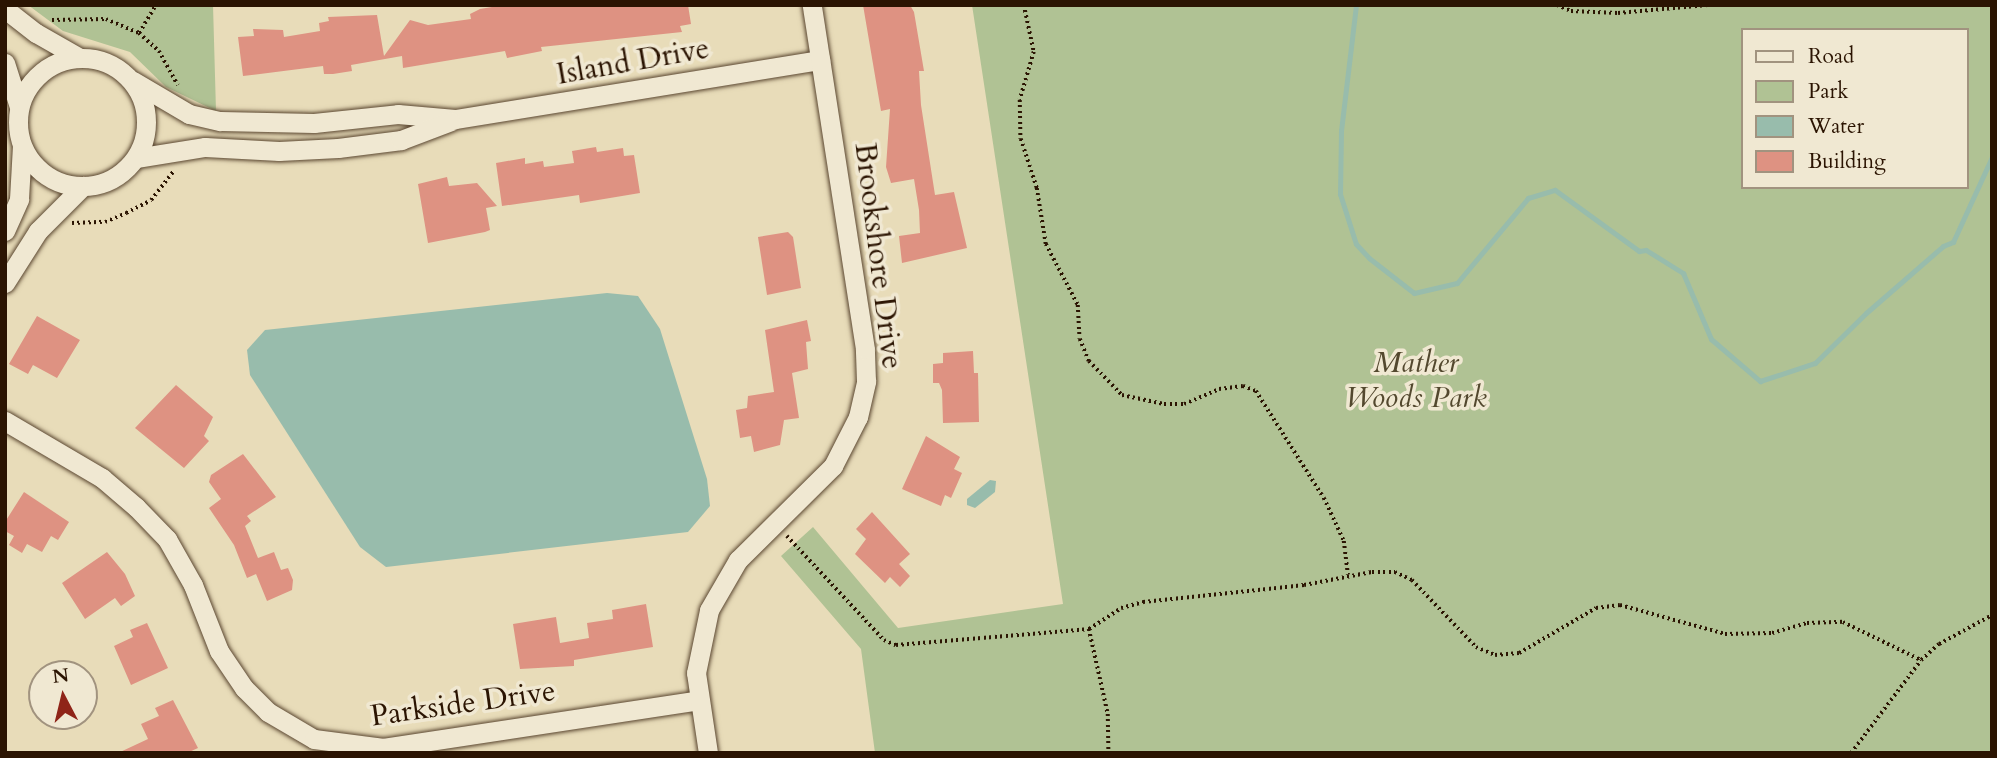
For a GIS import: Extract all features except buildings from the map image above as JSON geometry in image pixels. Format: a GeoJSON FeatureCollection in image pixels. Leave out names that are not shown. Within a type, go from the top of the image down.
{"type":"FeatureCollection","features":[{"type":"Feature","properties":{"kind":"street","name":"Brookshore Drive"},"geometry":{"type":"LineString","coordinates":[[708,753],[699,700],[699,645],[717,591],[738,560],[833,466],[862,400],[866,349],[813,5]]}},
{"type":"Feature","properties":{"kind":"street"},"geometry":{"type":"LineString","coordinates":[[5,9],[36,33],[78,57],[108,63],[133,81],[147,119],[136,158],[122,173],[83,186],[38,231],[5,283]]}},
{"type":"Feature","properties":{"kind":"street"},"geometry":{"type":"LineString","coordinates":[[19,107],[40,72],[78,57]]}},
{"type":"Feature","properties":{"kind":"street","name":"Island Drive"},"geometry":{"type":"LineString","coordinates":[[136,158],[205,147],[279,151],[338,148],[401,140],[455,119],[820,60]]}},
{"type":"Feature","properties":{"kind":"street"},"geometry":{"type":"LineString","coordinates":[[5,63],[19,107],[22,146],[19,199],[5,231]]}},
{"type":"Feature","properties":{"kind":"street","name":"Island Drive"},"geometry":{"type":"LineString","coordinates":[[133,81],[189,114],[220,121],[314,124],[398,114],[455,119]]}},
{"type":"Feature","properties":{"kind":"street"},"geometry":{"type":"LineString","coordinates":[[22,146],[46,175],[83,186]]}},
{"type":"Feature","properties":{"kind":"street","name":"Parkside Drive"},"geometry":{"type":"LineString","coordinates":[[5,421],[102,478],[136,507],[167,539],[193,585],[219,651],[244,688],[268,712],[314,739],[383,748],[699,700]]}},
{"type":"Feature","properties":{"kind":"path"},"geometry":{"type":"LineString","coordinates":[[139,33],[156,5]]}},
{"type":"Feature","properties":{"kind":"path"},"geometry":{"type":"LineString","coordinates":[[1024,5],[1034,52],[1020,100],[1021,139],[1037,188],[1046,244],[1078,305],[1080,339],[1089,361],[1122,395],[1164,404],[1184,404],[1219,389],[1243,387],[1256,391],[1324,499],[1344,541],[1348,575]]}},
{"type":"Feature","properties":{"kind":"path"},"geometry":{"type":"LineString","coordinates":[[1557,5],[1570,11],[1618,13],[1708,5]]}},
{"type":"Feature","properties":{"kind":"path"},"geometry":{"type":"LineString","coordinates":[[46,23],[79,16],[106,19],[139,33],[159,51],[181,91]]}},
{"type":"Feature","properties":{"kind":"path"},"geometry":{"type":"LineString","coordinates":[[60,219],[82,225],[126,213],[151,200],[179,164]]}},
{"type":"Feature","properties":{"kind":"path"},"geometry":{"type":"LineString","coordinates":[[783,531],[884,640],[896,645],[1089,629],[1121,608],[1143,602],[1304,585],[1348,575],[1395,572],[1412,580],[1476,647],[1494,655],[1519,653],[1596,608],[1620,605],[1725,634],[1772,633],[1807,623],[1843,622],[1921,660]]}},
{"type":"Feature","properties":{"kind":"path"},"geometry":{"type":"LineString","coordinates":[[1851,753],[1921,660],[1939,645],[1992,615]]}},
{"type":"Feature","properties":{"kind":"path"},"geometry":{"type":"LineString","coordinates":[[1089,629],[1108,714],[1109,753]]}},
{"type":"Feature","properties":{"kind":"green space"},"geometry":{"type":"Polygon","coordinates":[[[28,5],[213,5],[216,111],[166,87],[130,52],[63,31],[28,5]]]}},
{"type":"Feature","properties":{"kind":"green space","name":"Mather Woods Park"},"geometry":{"type":"Polygon","coordinates":[[[972,5],[1992,5],[1992,753],[875,753],[861,649],[781,556],[813,527],[898,628],[1063,604],[972,5]]]}},
{"type":"Feature","properties":{"kind":"water"},"geometry":{"type":"Polygon","coordinates":[[[607,293],[638,296],[660,329],[707,479],[710,506],[688,532],[386,567],[360,547],[250,375],[247,350],[265,330],[607,293]]]}},
{"type":"Feature","properties":{"kind":"water"},"geometry":{"type":"Polygon","coordinates":[[[990,480],[996,481],[995,492],[975,508],[967,505],[967,499],[990,480]]]}},
{"type":"Feature","properties":{"kind":"waterway"},"geometry":{"type":"LineString","coordinates":[[1356,5],[1341,131],[1340,194],[1356,244],[1369,258],[1414,293],[1457,283],[1528,198],[1555,190],[1639,251],[1646,250],[1683,273],[1711,339],[1760,381],[1815,363],[1866,313],[1943,246],[1953,242],[1992,157]]}}]}
